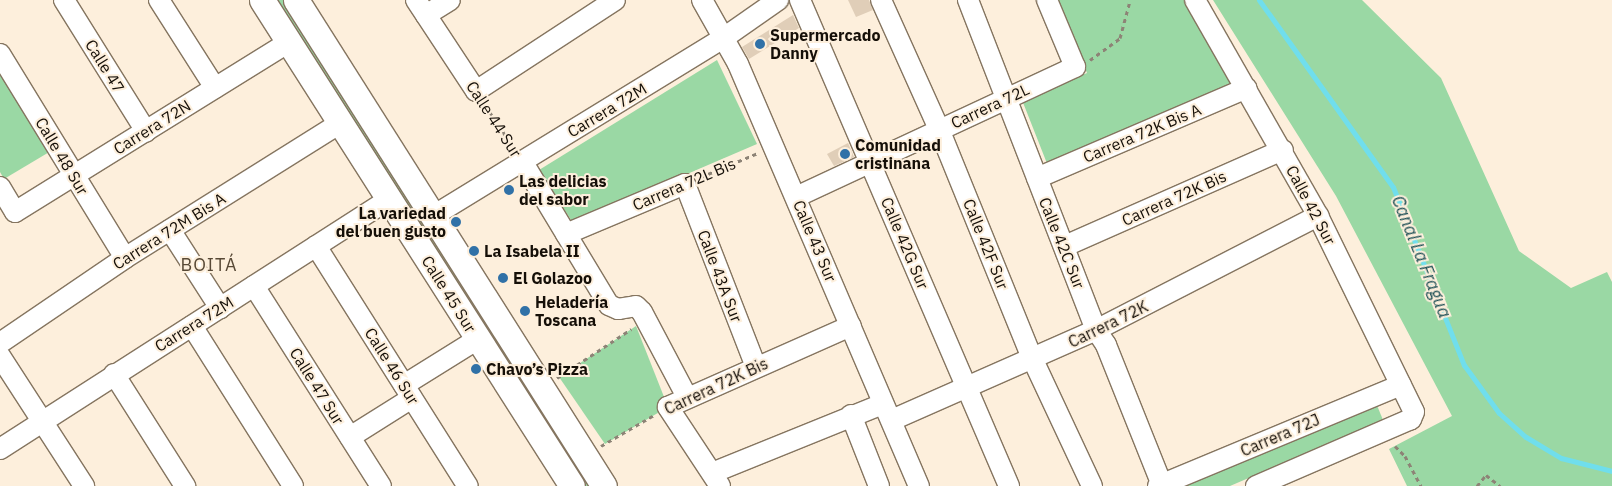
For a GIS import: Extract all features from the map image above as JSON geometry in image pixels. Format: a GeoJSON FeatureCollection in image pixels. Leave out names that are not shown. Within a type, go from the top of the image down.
{"type":"FeatureCollection","features":[{"type":"Feature","properties":{"kind":"street","name":"Calle 47"},"geometry":{"type":"LineString","coordinates":[[64,0],[146,131]]}},
{"type":"Feature","properties":{"kind":"street"},"geometry":{"type":"LineString","coordinates":[[159,0],[215,88]]}},
{"type":"Feature","properties":{"kind":"street","name":"Calle 45 Sur"},"geometry":{"type":"LineString","coordinates":[[262,0],[572,486]]}},
{"type":"Feature","properties":{"kind":"street","name":"Calle 45 Sur"},"geometry":{"type":"LineString","coordinates":[[297,0],[604,486]]}},
{"type":"Feature","properties":{"kind":"street"},"geometry":{"type":"LineString","coordinates":[[421,8],[450,0]]}},
{"type":"Feature","properties":{"kind":"street"},"geometry":{"type":"LineString","coordinates":[[476,91],[615,0]]}},
{"type":"Feature","properties":{"kind":"street","name":"Calle 43 Sur"},"geometry":{"type":"LineString","coordinates":[[702,0],[725,37],[774,146],[919,486]]}},
{"type":"Feature","properties":{"kind":"street","name":"Carrera 72M"},"geometry":{"type":"LineString","coordinates":[[433,216],[725,37],[778,0]]}},
{"type":"Feature","properties":{"kind":"street","name":"Calle 42G Sur"},"geometry":{"type":"LineString","coordinates":[[800,0],[871,161],[1009,486]]}},
{"type":"Feature","properties":{"kind":"street","name":"Calle 42F Sur"},"geometry":{"type":"LineString","coordinates":[[881,0],[939,129],[1033,360],[1092,486]]}},
{"type":"Feature","properties":{"kind":"street","name":"Calle 42C Sur"},"geometry":{"type":"LineString","coordinates":[[968,0],[1004,99],[1096,330],[1106,345],[1160,485]]}},
{"type":"Feature","properties":{"kind":"street"},"geometry":{"type":"LineString","coordinates":[[1047,0],[1076,66]]}},
{"type":"Feature","properties":{"kind":"street","name":"Calle 42 Sur"},"geometry":{"type":"LineString","coordinates":[[1195,0],[1283,150],[1318,216],[1415,416],[1382,433]]}},
{"type":"Feature","properties":{"kind":"street","name":"Calle 44 Sur"},"geometry":{"type":"LineString","coordinates":[[421,8],[476,91]]}},
{"type":"Feature","properties":{"kind":"street","name":"Carrera 72N"},"geometry":{"type":"LineString","coordinates":[[0,187],[15,212],[289,42]]}},
{"type":"Feature","properties":{"kind":"street","name":"Calle 48 Sur"},"geometry":{"type":"LineString","coordinates":[[0,54],[124,258]]}},
{"type":"Feature","properties":{"kind":"street","name":"Carrera 72L"},"geometry":{"type":"LineString","coordinates":[[796,197],[1076,66]]}},
{"type":"Feature","properties":{"kind":"street","name":"Carrera 72K Bis A"},"geometry":{"type":"LineString","coordinates":[[1036,178],[1247,88]]}},
{"type":"Feature","properties":{"kind":"street","name":"Carrera 72M Bis A"},"geometry":{"type":"LineString","coordinates":[[0,343],[124,258],[340,123]]}},
{"type":"Feature","properties":{"kind":"street","name":"Carrera 72K Bis"},"geometry":{"type":"LineString","coordinates":[[1064,246],[1283,150]]}},
{"type":"Feature","properties":{"kind":"street","name":"Calle 44 Sur"},"geometry":{"type":"LineString","coordinates":[[522,161],[608,304],[618,310],[636,306],[646,320],[687,398]]}},
{"type":"Feature","properties":{"kind":"street","name":"Carrera 72L Bis"},"geometry":{"type":"LineString","coordinates":[[566,234],[684,184]]}},
{"type":"Feature","properties":{"kind":"street","name":"Calle 43A Sur"},"geometry":{"type":"LineString","coordinates":[[684,184],[756,367]]}},
{"type":"Feature","properties":{"kind":"street","name":"Carrera 72M"},"geometry":{"type":"LineString","coordinates":[[0,449],[389,199]]}},
{"type":"Feature","properties":{"kind":"street","name":"Carrera 72K"},"geometry":{"type":"LineString","coordinates":[[716,479],[850,415],[887,412],[966,387],[1033,360],[1096,330],[1318,216]]}},
{"type":"Feature","properties":{"kind":"street"},"geometry":{"type":"LineString","coordinates":[[170,230],[220,308]]}},
{"type":"Feature","properties":{"kind":"street","name":"Calle 46 Sur"},"geometry":{"type":"LineString","coordinates":[[316,246],[468,486]]}},
{"type":"Feature","properties":{"kind":"street","name":"Calle 47 Sur"},"geometry":{"type":"LineString","coordinates":[[254,286],[379,485]]}},
{"type":"Feature","properties":{"kind":"street"},"geometry":{"type":"LineString","coordinates":[[192,326],[293,486]]}},
{"type":"Feature","properties":{"kind":"street","name":"Carrera 72K Bis"},"geometry":{"type":"LineString","coordinates":[[668,407],[850,326]]}},
{"type":"Feature","properties":{"kind":"street"},"geometry":{"type":"LineString","coordinates":[[350,437],[478,339]]}},
{"type":"Feature","properties":{"kind":"street"},"geometry":{"type":"LineString","coordinates":[[0,356],[84,486]]}},
{"type":"Feature","properties":{"kind":"street"},"geometry":{"type":"LineString","coordinates":[[114,374],[185,486]]}},
{"type":"Feature","properties":{"kind":"street","name":"Carrera 72J"},"geometry":{"type":"LineString","coordinates":[[1160,485],[1401,385]]}},
{"type":"Feature","properties":{"kind":"street"},"geometry":{"type":"LineString","coordinates":[[668,407],[716,479]]}},
{"type":"Feature","properties":{"kind":"street"},"geometry":{"type":"LineString","coordinates":[[850,415],[879,486]]}},
{"type":"Feature","properties":{"kind":"street"},"geometry":{"type":"LineString","coordinates":[[1256,486],[1382,433]]}},
{"type":"Feature","properties":{"kind":"path"},"geometry":{"type":"LineString","coordinates":[[1076,66],[1103,53],[1120,38],[1130,0]]}},
{"type":"Feature","properties":{"kind":"path","name":"Calle 44 Sur"},"geometry":{"type":"LineString","coordinates":[[476,91],[522,161]]}},
{"type":"Feature","properties":{"kind":"path","name":"Carrera 72L Bis"},"geometry":{"type":"LineString","coordinates":[[684,184],[774,146]]}},
{"type":"Feature","properties":{"kind":"path"},"geometry":{"type":"LineString","coordinates":[[542,388],[646,320]]}},
{"type":"Feature","properties":{"kind":"path","name":"Carrera 72K Bis"},"geometry":{"type":"LineString","coordinates":[[585,456],[668,407]]}},
{"type":"Feature","properties":{"kind":"path"},"geometry":{"type":"LineString","coordinates":[[1382,433],[1405,456],[1421,486]]}},
{"type":"Feature","properties":{"kind":"path"},"geometry":{"type":"LineString","coordinates":[[1478,486],[1486,475],[1500,486]]}},
{"type":"Feature","properties":{"kind":"green space"},"geometry":{"type":"Polygon","coordinates":[[[273,0],[285,0],[594,486],[582,486],[273,0]]]}},
{"type":"Feature","properties":{"kind":"green space"},"geometry":{"type":"Polygon","coordinates":[[[1057,0],[1184,0],[1232,84],[1048,166],[1022,100],[1087,73],[1057,0]]]}},
{"type":"Feature","properties":{"kind":"green space"},"geometry":{"type":"Polygon","coordinates":[[[1213,0],[1362,0],[1441,78],[1519,251],[1571,288],[1607,272],[1612,282],[1612,486],[1407,486],[1389,449],[1452,416],[1336,196],[1213,0]]]}},
{"type":"Feature","properties":{"kind":"green space"},"geometry":{"type":"Polygon","coordinates":[[[717,60],[757,144],[573,223],[539,170],[717,60]]]}},
{"type":"Feature","properties":{"kind":"green space"},"geometry":{"type":"Polygon","coordinates":[[[0,67],[56,148],[4,179],[0,172],[0,67]]]}},
{"type":"Feature","properties":{"kind":"green space"},"geometry":{"type":"Polygon","coordinates":[[[636,326],[668,407],[605,444],[559,377],[636,326]]]}},
{"type":"Feature","properties":{"kind":"green space"},"geometry":{"type":"Polygon","coordinates":[[[1376,403],[1383,420],[1230,486],[1183,486],[1376,403]]]}},
{"type":"Feature","properties":{"kind":"building"},"geometry":{"type":"Polygon","coordinates":[[[848,0],[869,0],[873,10],[856,17],[848,0]]]}},
{"type":"Feature","properties":{"kind":"building"},"geometry":{"type":"Polygon","coordinates":[[[793,15],[799,28],[749,59],[742,47],[793,15]]]}},
{"type":"Feature","properties":{"kind":"building","name":"Comunidad cristinana"},"geometry":{"type":"Polygon","coordinates":[[[848,143],[854,157],[834,166],[827,154],[848,143]]]}},
{"type":"Feature","properties":{"kind":"waterway","name":"Canal La Fragua"},"geometry":{"type":"LineString","coordinates":[[1259,0],[1393,187],[1464,365],[1499,413],[1526,437],[1561,458],[1612,471]]}},
{"type":"Feature","properties":{"kind":"place","name":"Supermercado Danny"},"geometry":{"type":"Point","coordinates":[760,44]}},
{"type":"Feature","properties":{"kind":"place","name":"Comunidad cristinana"},"geometry":{"type":"Point","coordinates":[845,154]}},
{"type":"Feature","properties":{"kind":"place","name":"Las delicias del sabor"},"geometry":{"type":"Point","coordinates":[509,190]}},
{"type":"Feature","properties":{"kind":"place","name":"La variedad del buen gusto"},"geometry":{"type":"Point","coordinates":[456,222]}},
{"type":"Feature","properties":{"kind":"place","name":"La Isabela II"},"geometry":{"type":"Point","coordinates":[474,251]}},
{"type":"Feature","properties":{"kind":"place","name":"El Golazoo"},"geometry":{"type":"Point","coordinates":[503,278]}},
{"type":"Feature","properties":{"kind":"place","name":"Heladería Toscana"},"geometry":{"type":"Point","coordinates":[525,311]}},
{"type":"Feature","properties":{"kind":"place","name":"Chavo’s Pizza"},"geometry":{"type":"Point","coordinates":[476,369]}},
{"type":"Feature","properties":{"kind":"district","name":"BOITÁ"},"geometry":{"type":"Point","coordinates":[209,265]}}]}
